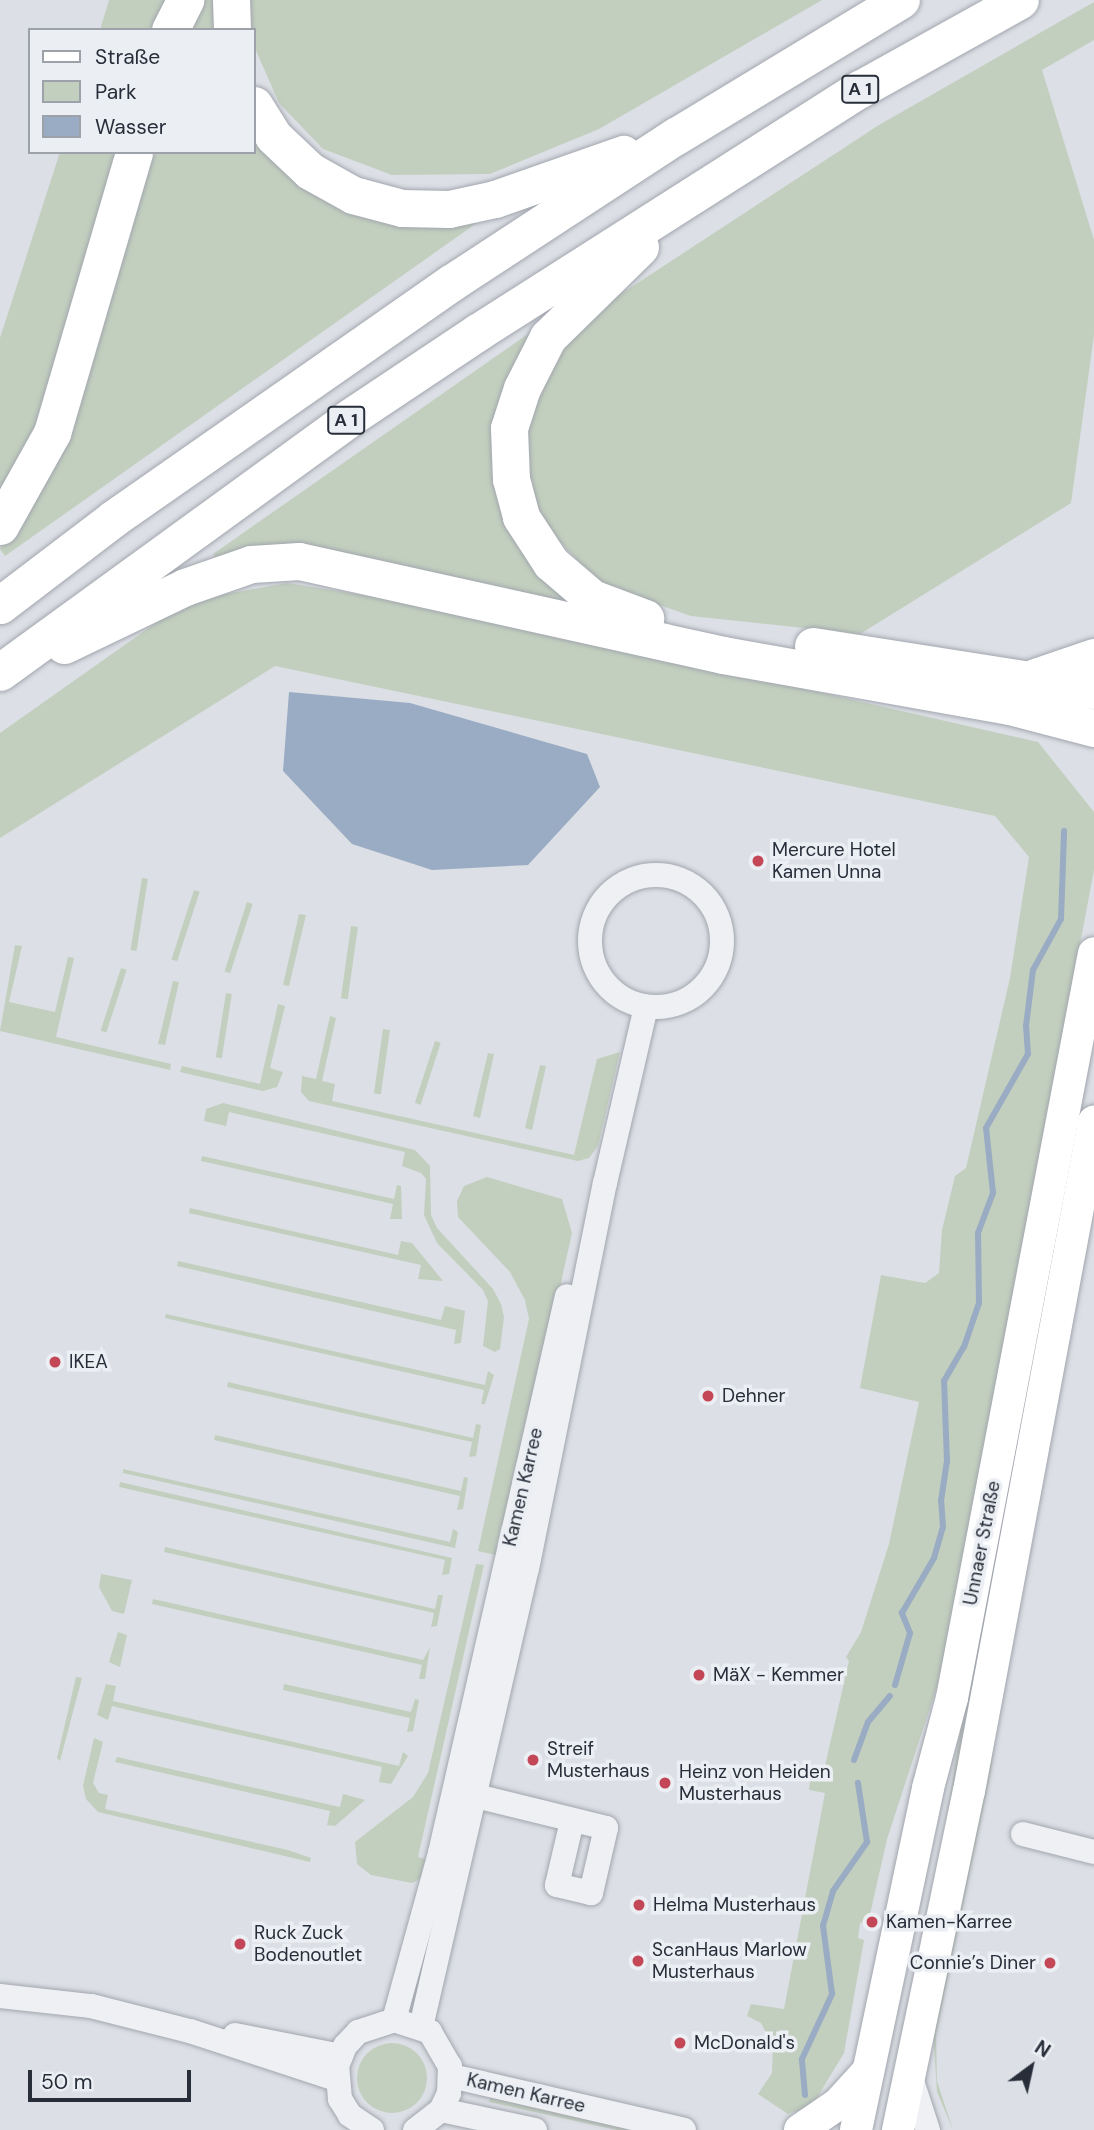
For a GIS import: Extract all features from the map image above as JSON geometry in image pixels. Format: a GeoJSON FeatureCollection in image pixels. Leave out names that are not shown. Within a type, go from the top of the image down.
{"type":"FeatureCollection","features":[{"type":"Feature","properties":{"kind":"highway"},"geometry":{"type":"LineString","coordinates":[[171,28],[186,0]]}},
{"type":"Feature","properties":{"kind":"highway"},"geometry":{"type":"LineString","coordinates":[[231,0],[232,28]]}},
{"type":"Feature","properties":{"kind":"highway"},"geometry":{"type":"LineString","coordinates":[[0,605],[318,374],[677,136],[901,0]]}},
{"type":"Feature","properties":{"kind":"highway","name":"A 1"},"geometry":{"type":"LineString","coordinates":[[0,674],[349,418],[704,186],[860,89],[1020,0]]}},
{"type":"Feature","properties":{"kind":"highway"},"geometry":{"type":"LineString","coordinates":[[256,108],[273,136],[310,171],[353,195],[402,208],[449,209],[495,199],[677,136]]}},
{"type":"Feature","properties":{"kind":"highway"},"geometry":{"type":"LineString","coordinates":[[0,526],[52,433],[133,154]]}},
{"type":"Feature","properties":{"kind":"highway"},"geometry":{"type":"LineString","coordinates":[[704,186],[548,337],[522,388],[509,428],[511,479],[521,517],[551,563],[582,589],[635,616],[1094,690]]}},
{"type":"Feature","properties":{"kind":"highway"},"geometry":{"type":"LineString","coordinates":[[0,674],[185,587],[251,564],[299,561],[723,655],[1010,706],[1094,728]]}},
{"type":"Feature","properties":{"kind":"highway"},"geometry":{"type":"LineString","coordinates":[[1020,680],[1058,672],[1094,657]]}},
{"type":"Feature","properties":{"kind":"main road","name":"Unnaer Straße"},"geometry":{"type":"LineString","coordinates":[[856,2130],[928,1788],[952,1698],[1094,953]]}},
{"type":"Feature","properties":{"kind":"main road","name":"Unnaer Straße"},"geometry":{"type":"LineString","coordinates":[[898,2130],[969,1791],[1094,1122]]}},
{"type":"Feature","properties":{"kind":"main road"},"geometry":{"type":"LineString","coordinates":[[800,2130],[838,2104],[871,2067]]}},
{"type":"Feature","properties":{"kind":"street"},"geometry":{"type":"LineString","coordinates":[[666,876],[693,887],[708,902],[719,921],[722,950],[712,977],[691,998],[663,1007],[646,1007],[621,998],[600,976],[590,947],[590,932],[611,893],[637,878],[666,876]]}},
{"type":"Feature","properties":{"kind":"street","name":"Kamen Karree"},"geometry":{"type":"LineString","coordinates":[[535,2130],[441,2110],[451,2076],[442,2048],[421,2027],[464,1795],[587,1212],[605,1183],[646,1007]]}},
{"type":"Feature","properties":{"kind":"street"},"geometry":{"type":"LineString","coordinates":[[464,1795],[572,1821]]}},
{"type":"Feature","properties":{"kind":"street","name":"Kamen Karree"},"geometry":{"type":"LineString","coordinates":[[394,2020],[464,1795]]}},
{"type":"Feature","properties":{"kind":"street"},"geometry":{"type":"LineString","coordinates":[[1023,1834],[1094,1852]]}},
{"type":"Feature","properties":{"kind":"street"},"geometry":{"type":"LineString","coordinates":[[0,1996],[91,2006],[190,2031],[209,2030],[338,2067]]}},
{"type":"Feature","properties":{"kind":"street"},"geometry":{"type":"LineString","coordinates":[[372,2130],[350,2115],[338,2067],[358,2032],[394,2020],[421,2027]]}},
{"type":"Feature","properties":{"kind":"street"},"geometry":{"type":"LineString","coordinates":[[909,2073],[929,2130]]}},
{"type":"Feature","properties":{"kind":"street","name":"Kamen Karree"},"geometry":{"type":"LineString","coordinates":[[451,2076],[684,2130]]}},
{"type":"Feature","properties":{"kind":"street"},"geometry":{"type":"LineString","coordinates":[[420,2129],[441,2110]]}},
{"type":"Feature","properties":{"kind":"green space"},"geometry":{"type":"Polygon","coordinates":[[[109,0],[171,0],[162,28],[101,28],[109,0]]]}},
{"type":"Feature","properties":{"kind":"green space"},"geometry":{"type":"Polygon","coordinates":[[[201,0],[220,0],[219,28],[189,28],[201,0]]]}},
{"type":"Feature","properties":{"kind":"green space"},"geometry":{"type":"Polygon","coordinates":[[[251,0],[822,0],[599,129],[490,174],[392,175],[323,149],[279,103],[256,51],[256,28],[249,28],[251,0]]]}},
{"type":"Feature","properties":{"kind":"green space"},"geometry":{"type":"Polygon","coordinates":[[[1094,2],[1094,40],[1042,70],[1094,240],[1094,335],[1071,503],[860,634],[691,616],[600,584],[543,524],[521,445],[545,367],[607,303],[879,125],[1094,2]]]}},
{"type":"Feature","properties":{"kind":"green space"},"geometry":{"type":"Polygon","coordinates":[[[256,123],[306,178],[481,220],[5,556],[0,549],[47,468],[148,154],[256,154],[256,123]]]}},
{"type":"Feature","properties":{"kind":"green space"},"geometry":{"type":"Polygon","coordinates":[[[59,154],[117,154],[35,426],[0,490],[0,338],[59,154]]]}},
{"type":"Feature","properties":{"kind":"green space"},"geometry":{"type":"Polygon","coordinates":[[[528,334],[532,339],[497,431],[579,605],[219,563],[213,554],[528,334]]]}},
{"type":"Feature","properties":{"kind":"green space"},"geometry":{"type":"Polygon","coordinates":[[[287,583],[452,609],[1038,742],[1094,812],[1094,870],[944,1665],[887,1839],[869,1919],[860,1923],[858,1938],[864,1940],[844,2053],[812,2106],[788,2114],[758,2094],[772,2073],[773,2046],[761,2023],[747,2016],[751,2004],[784,2009],[825,1793],[809,1790],[811,1773],[792,1769],[793,1764],[824,1770],[849,1661],[846,1657],[861,1632],[889,1544],[919,1402],[860,1388],[881,1275],[925,1283],[939,1273],[942,1230],[955,1176],[966,1168],[1010,978],[1029,857],[995,816],[275,666],[0,838],[0,733],[187,601],[287,583]]]}},
{"type":"Feature","properties":{"kind":"green space"},"geometry":{"type":"Polygon","coordinates":[[[142,878],[148,879],[137,951],[131,950],[142,878]]]}},
{"type":"Feature","properties":{"kind":"green space"},"geometry":{"type":"Polygon","coordinates":[[[194,890],[200,892],[177,961],[171,959],[194,890]]]}},
{"type":"Feature","properties":{"kind":"green space"},"geometry":{"type":"Polygon","coordinates":[[[247,902],[253,904],[230,973],[224,971],[247,902]]]}},
{"type":"Feature","properties":{"kind":"green space"},"geometry":{"type":"Polygon","coordinates":[[[299,914],[306,915],[289,986],[283,985],[299,914]]]}},
{"type":"Feature","properties":{"kind":"green space"},"geometry":{"type":"Polygon","coordinates":[[[351,926],[358,927],[348,999],[341,998],[351,926]]]}},
{"type":"Feature","properties":{"kind":"green space"},"geometry":{"type":"Polygon","coordinates":[[[15,945],[22,946],[9,1002],[55,1012],[68,957],[74,958],[56,1037],[171,1064],[170,1070],[0,1031],[15,945]]]}},
{"type":"Feature","properties":{"kind":"green space"},"geometry":{"type":"Polygon","coordinates":[[[121,968],[127,970],[106,1033],[101,1031],[121,968]]]}},
{"type":"Feature","properties":{"kind":"green space"},"geometry":{"type":"Polygon","coordinates":[[[173,981],[179,982],[165,1045],[158,1044],[173,981]]]}},
{"type":"Feature","properties":{"kind":"green space"},"geometry":{"type":"Polygon","coordinates":[[[226,993],[232,994],[222,1058],[216,1057],[226,993]]]}},
{"type":"Feature","properties":{"kind":"green space"},"geometry":{"type":"Polygon","coordinates":[[[278,1004],[285,1006],[270,1068],[283,1072],[277,1087],[263,1091],[180,1072],[182,1066],[260,1084],[278,1004]]]}},
{"type":"Feature","properties":{"kind":"green space"},"geometry":{"type":"Polygon","coordinates":[[[330,1016],[336,1018],[322,1081],[335,1084],[332,1101],[574,1155],[597,1059],[620,1052],[598,1146],[589,1158],[578,1161],[309,1101],[301,1092],[302,1076],[316,1079],[330,1016]]]}},
{"type":"Feature","properties":{"kind":"green space"},"geometry":{"type":"Polygon","coordinates":[[[383,1029],[390,1030],[381,1094],[374,1093],[383,1029]]]}},
{"type":"Feature","properties":{"kind":"green space"},"geometry":{"type":"Polygon","coordinates":[[[435,1041],[441,1043],[421,1105],[415,1103],[435,1041]]]}},
{"type":"Feature","properties":{"kind":"green space"},"geometry":{"type":"Polygon","coordinates":[[[488,1053],[494,1054],[480,1118],[473,1116],[488,1053]]]}},
{"type":"Feature","properties":{"kind":"green space"},"geometry":{"type":"Polygon","coordinates":[[[540,1065],[546,1066],[532,1130],[525,1128],[540,1065]]]}},
{"type":"Feature","properties":{"kind":"green space"},"geometry":{"type":"Polygon","coordinates":[[[223,1103],[415,1150],[430,1166],[431,1215],[437,1228],[493,1289],[501,1304],[504,1317],[500,1349],[495,1352],[483,1346],[488,1301],[483,1290],[437,1243],[424,1215],[426,1179],[421,1173],[402,1166],[405,1152],[229,1112],[226,1126],[204,1121],[206,1109],[223,1103]]]}},
{"type":"Feature","properties":{"kind":"green space"},"geometry":{"type":"Polygon","coordinates":[[[202,1156],[394,1199],[397,1185],[401,1186],[402,1219],[390,1219],[393,1204],[201,1161],[202,1156]]]}},
{"type":"Feature","properties":{"kind":"green space"},"geometry":{"type":"Polygon","coordinates":[[[487,1177],[562,1199],[572,1233],[500,1556],[478,1551],[529,1319],[525,1300],[510,1272],[458,1217],[457,1201],[464,1186],[487,1177]]]}},
{"type":"Feature","properties":{"kind":"green space"},"geometry":{"type":"Polygon","coordinates":[[[190,1208],[398,1255],[401,1241],[412,1243],[443,1281],[418,1279],[421,1265],[189,1213],[190,1208]]]}},
{"type":"Feature","properties":{"kind":"green space"},"geometry":{"type":"Polygon","coordinates":[[[178,1261],[441,1320],[445,1306],[465,1311],[461,1343],[454,1344],[456,1330],[177,1266],[178,1261]]]}},
{"type":"Feature","properties":{"kind":"green space"},"geometry":{"type":"Polygon","coordinates":[[[166,1314],[485,1385],[488,1371],[494,1375],[485,1404],[481,1404],[484,1390],[165,1318],[166,1314]]]}},
{"type":"Feature","properties":{"kind":"green space"},"geometry":{"type":"Polygon","coordinates":[[[228,1382],[473,1438],[476,1424],[481,1425],[476,1456],[469,1457],[472,1442],[227,1387],[228,1382]]]}},
{"type":"Feature","properties":{"kind":"green space"},"geometry":{"type":"Polygon","coordinates":[[[215,1435],[461,1491],[464,1477],[468,1478],[463,1509],[457,1510],[460,1496],[214,1440],[215,1435]]]}},
{"type":"Feature","properties":{"kind":"green space"},"geometry":{"type":"Polygon","coordinates":[[[123,1469],[450,1542],[453,1529],[458,1532],[455,1548],[123,1473],[123,1469]]]}},
{"type":"Feature","properties":{"kind":"green space"},"geometry":{"type":"Polygon","coordinates":[[[120,1482],[452,1558],[449,1574],[442,1575],[445,1560],[119,1487],[120,1482]]]}},
{"type":"Feature","properties":{"kind":"green space"},"geometry":{"type":"Polygon","coordinates":[[[165,1547],[435,1609],[438,1595],[443,1595],[437,1626],[431,1627],[434,1613],[164,1552],[165,1547]]]}},
{"type":"Feature","properties":{"kind":"green space"},"geometry":{"type":"Polygon","coordinates":[[[476,1564],[484,1565],[418,1857],[431,1861],[425,1876],[412,1883],[371,1875],[357,1864],[355,1842],[413,1797],[428,1773],[476,1564]]]}},
{"type":"Feature","properties":{"kind":"green space"},"geometry":{"type":"Polygon","coordinates":[[[101,1574],[132,1580],[124,1614],[112,1611],[99,1587],[101,1574]]]}},
{"type":"Feature","properties":{"kind":"green space"},"geometry":{"type":"Polygon","coordinates":[[[153,1599],[423,1660],[430,1647],[425,1679],[419,1679],[422,1665],[152,1604],[153,1599]]]}},
{"type":"Feature","properties":{"kind":"green space"},"geometry":{"type":"Polygon","coordinates":[[[118,1632],[127,1635],[120,1667],[109,1662],[118,1632]]]}},
{"type":"Feature","properties":{"kind":"green space"},"geometry":{"type":"Polygon","coordinates":[[[76,1677],[82,1678],[60,1761],[57,1758],[76,1677]]]}},
{"type":"Feature","properties":{"kind":"green space"},"geometry":{"type":"Polygon","coordinates":[[[106,1684],[116,1686],[113,1701],[399,1766],[403,1752],[408,1756],[391,1784],[379,1782],[382,1767],[112,1706],[108,1720],[97,1715],[106,1684]]]}},
{"type":"Feature","properties":{"kind":"green space"},"geometry":{"type":"Polygon","coordinates":[[[284,1684],[411,1712],[415,1699],[419,1700],[413,1731],[407,1732],[410,1718],[283,1690],[284,1684]]]}},
{"type":"Feature","properties":{"kind":"green space"},"geometry":{"type":"Polygon","coordinates":[[[962,1721],[968,1722],[903,2130],[897,2130],[962,1721]]]}},
{"type":"Feature","properties":{"kind":"green space"},"geometry":{"type":"Polygon","coordinates":[[[993,1731],[996,1732],[991,1771],[936,2034],[937,2081],[953,2130],[937,2092],[933,2030],[993,1731]]]}},
{"type":"Feature","properties":{"kind":"green space"},"geometry":{"type":"Polygon","coordinates":[[[94,1738],[103,1742],[93,1783],[99,1793],[108,1795],[105,1809],[288,1850],[311,1858],[310,1862],[98,1812],[86,1799],[83,1786],[94,1738]]]}},
{"type":"Feature","properties":{"kind":"green space"},"geometry":{"type":"Polygon","coordinates":[[[117,1757],[340,1807],[343,1794],[365,1800],[335,1826],[327,1825],[330,1811],[115,1762],[117,1757]]]}},
{"type":"Feature","properties":{"kind":"green space"},"geometry":{"type":"Polygon","coordinates":[[[392,2043],[417,2053],[427,2078],[417,2103],[392,2113],[367,2103],[357,2078],[367,2053],[392,2043]]]}},
{"type":"Feature","properties":{"kind":"green space"},"geometry":{"type":"Polygon","coordinates":[[[491,2095],[658,2130],[617,2130],[489,2102],[491,2095]]]}},
{"type":"Feature","properties":{"kind":"water"},"geometry":{"type":"Polygon","coordinates":[[[289,692],[410,703],[587,754],[600,787],[528,865],[432,870],[352,844],[283,771],[289,692]]]}},
{"type":"Feature","properties":{"kind":"waterway"},"geometry":{"type":"LineString","coordinates":[[895,1685],[910,1633],[902,1613],[934,1558],[943,1527],[941,1501],[947,1461],[944,1381],[964,1347],[979,1303],[978,1233],[993,1193],[986,1128],[1028,1054],[1026,1026],[1033,970],[1061,919],[1064,831]]}},
{"type":"Feature","properties":{"kind":"waterway"},"geometry":{"type":"LineString","coordinates":[[854,1760],[868,1722],[890,1696]]}},
{"type":"Feature","properties":{"kind":"waterway"},"geometry":{"type":"LineString","coordinates":[[805,2095],[802,2059],[832,1994],[823,1926],[833,1891],[867,1842],[858,1783]]}},
{"type":"Feature","properties":{"kind":"place","name":"Mercure Hotel Kamen Unna"},"geometry":{"type":"Point","coordinates":[758,861]}},
{"type":"Feature","properties":{"kind":"place","name":"IKEA"},"geometry":{"type":"Point","coordinates":[55,1362]}},
{"type":"Feature","properties":{"kind":"place","name":"Dehner"},"geometry":{"type":"Point","coordinates":[708,1396]}},
{"type":"Feature","properties":{"kind":"place","name":"MäX - Kemmer"},"geometry":{"type":"Point","coordinates":[699,1675]}},
{"type":"Feature","properties":{"kind":"place","name":"Streif Musterhaus"},"geometry":{"type":"Point","coordinates":[533,1760]}},
{"type":"Feature","properties":{"kind":"place","name":"Heinz von Heiden Musterhaus"},"geometry":{"type":"Point","coordinates":[665,1783]}},
{"type":"Feature","properties":{"kind":"place","name":"Helma Musterhaus"},"geometry":{"type":"Point","coordinates":[639,1905]}},
{"type":"Feature","properties":{"kind":"place","name":"Kamen-Karree"},"geometry":{"type":"Point","coordinates":[872,1922]}},
{"type":"Feature","properties":{"kind":"place","name":"Ruck Zuck Bodenoutlet"},"geometry":{"type":"Point","coordinates":[240,1944]}},
{"type":"Feature","properties":{"kind":"place","name":"ScanHaus Marlow Musterhaus"},"geometry":{"type":"Point","coordinates":[638,1961]}},
{"type":"Feature","properties":{"kind":"place","name":"Connie’s Diner"},"geometry":{"type":"Point","coordinates":[1050,1963]}},
{"type":"Feature","properties":{"kind":"place","name":"McDonald's"},"geometry":{"type":"Point","coordinates":[680,2043]}}]}
